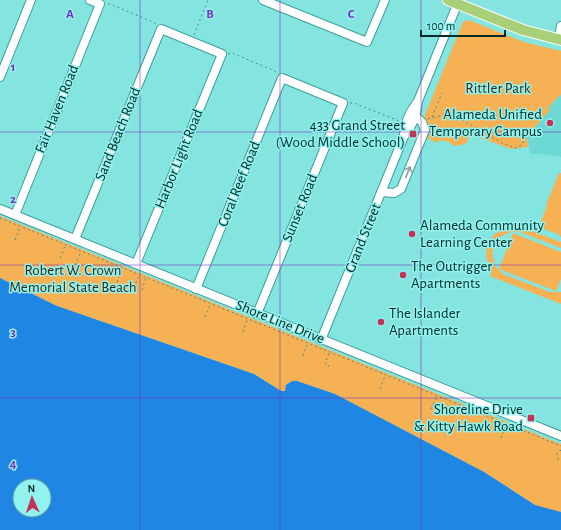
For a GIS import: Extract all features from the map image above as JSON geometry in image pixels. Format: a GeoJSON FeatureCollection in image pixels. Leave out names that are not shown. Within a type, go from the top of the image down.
{"type":"FeatureCollection","features":[{"type":"Feature","properties":{"kind":"main road"},"geometry":{"type":"LineString","coordinates":[[448,0],[458,2],[524,30],[560,40]]}},
{"type":"Feature","properties":{"kind":"street"},"geometry":{"type":"LineString","coordinates":[[0,77],[31,0]]}},
{"type":"Feature","properties":{"kind":"street"},"geometry":{"type":"LineString","coordinates":[[90,0],[100,4]]}},
{"type":"Feature","properties":{"kind":"street"},"geometry":{"type":"LineString","coordinates":[[264,0],[367,42],[385,0]]}},
{"type":"Feature","properties":{"kind":"street","name":"Grand Street"},"geometry":{"type":"LineString","coordinates":[[404,136],[404,127],[411,109],[418,101],[458,2]]}},
{"type":"Feature","properties":{"kind":"street","name":"Fair Haven Road"},"geometry":{"type":"LineString","coordinates":[[15,214],[100,4]]}},
{"type":"Feature","properties":{"kind":"street"},"geometry":{"type":"LineString","coordinates":[[560,40],[561,26]]}},
{"type":"Feature","properties":{"kind":"street"},"geometry":{"type":"LineString","coordinates":[[161,29],[222,54]]}},
{"type":"Feature","properties":{"kind":"street","name":"Sand Beach Road"},"geometry":{"type":"LineString","coordinates":[[75,239],[161,29]]}},
{"type":"Feature","properties":{"kind":"street","name":"Harbor Light Road"},"geometry":{"type":"LineString","coordinates":[[136,264],[222,54]]}},
{"type":"Feature","properties":{"kind":"street"},"geometry":{"type":"LineString","coordinates":[[282,78],[343,102]]}},
{"type":"Feature","properties":{"kind":"street","name":"Coral Reef Road"},"geometry":{"type":"LineString","coordinates":[[196,289],[282,78]]}},
{"type":"Feature","properties":{"kind":"street","name":"Grand Street"},"geometry":{"type":"LineString","coordinates":[[321,340],[404,136],[410,129],[418,110],[418,101]]}},
{"type":"Feature","properties":{"kind":"street","name":"Sunset Road"},"geometry":{"type":"LineString","coordinates":[[257,314],[343,102]]}},
{"type":"Feature","properties":{"kind":"street"},"geometry":{"type":"LineString","coordinates":[[381,192],[394,193],[401,189],[425,130],[422,122],[415,116]]}},
{"type":"Feature","properties":{"kind":"street","name":"Shore Line Drive"},"geometry":{"type":"LineString","coordinates":[[0,209],[561,436]]}},
{"type":"Feature","properties":{"kind":"path"},"geometry":{"type":"LineString","coordinates":[[191,41],[208,0]]}},
{"type":"Feature","properties":{"kind":"path"},"geometry":{"type":"LineString","coordinates":[[100,4],[110,4],[118,7],[153,22],[161,29]]}},
{"type":"Feature","properties":{"kind":"path"},"geometry":{"type":"LineString","coordinates":[[222,54],[232,53],[275,71],[282,78]]}},
{"type":"Feature","properties":{"kind":"path"},"geometry":{"type":"LineString","coordinates":[[432,118],[442,93]]}},
{"type":"Feature","properties":{"kind":"path"},"geometry":{"type":"LineString","coordinates":[[343,102],[354,103],[406,123]]}},
{"type":"Feature","properties":{"kind":"path"},"geometry":{"type":"LineString","coordinates":[[422,122],[432,118],[449,116],[464,121],[502,143],[515,148],[522,145],[528,132]]}},
{"type":"Feature","properties":{"kind":"path"},"geometry":{"type":"LineString","coordinates":[[0,218],[561,446]]}},
{"type":"Feature","properties":{"kind":"path"},"geometry":{"type":"LineString","coordinates":[[15,240],[20,227]]}},
{"type":"Feature","properties":{"kind":"path"},"geometry":{"type":"LineString","coordinates":[[60,258],[65,245]]}},
{"type":"Feature","properties":{"kind":"path"},"geometry":{"type":"LineString","coordinates":[[75,265],[81,251]]}},
{"type":"Feature","properties":{"kind":"path"},"geometry":{"type":"LineString","coordinates":[[117,282],[123,268]]}},
{"type":"Feature","properties":{"kind":"path"},"geometry":{"type":"LineString","coordinates":[[134,288],[139,275]]}},
{"type":"Feature","properties":{"kind":"path"},"geometry":{"type":"LineString","coordinates":[[142,290],[146,278]]}},
{"type":"Feature","properties":{"kind":"path"},"geometry":{"type":"LineString","coordinates":[[205,317],[210,304]]}},
{"type":"Feature","properties":{"kind":"path"},"geometry":{"type":"LineString","coordinates":[[242,332],[248,319]]}},
{"type":"Feature","properties":{"kind":"path"},"geometry":{"type":"LineString","coordinates":[[303,356],[307,344]]}},
{"type":"Feature","properties":{"kind":"path"},"geometry":{"type":"LineString","coordinates":[[328,367],[329,365],[325,363],[329,352]]}},
{"type":"Feature","properties":{"kind":"path"},"geometry":{"type":"LineString","coordinates":[[380,389],[385,375]]}},
{"type":"Feature","properties":{"kind":"path"},"geometry":{"type":"LineString","coordinates":[[431,409],[437,396]]}},
{"type":"Feature","properties":{"kind":"path"},"geometry":{"type":"LineString","coordinates":[[501,438],[506,424]]}},
{"type":"Feature","properties":{"kind":"path"},"geometry":{"type":"LineString","coordinates":[[561,450],[557,453],[558,459],[561,461]]}},
{"type":"Feature","properties":{"kind":"shaded area","name":"Alameda Unified Temporary Campus"},"geometry":{"type":"Polygon","coordinates":[[[561,94],[561,157],[530,154],[527,137],[550,110],[548,108],[561,94]]]}},
{"type":"Feature","properties":{"kind":"green space","name":"Rittler Park"},"geometry":{"type":"Polygon","coordinates":[[[469,20],[524,42],[561,51],[561,94],[548,108],[550,110],[527,136],[528,147],[511,149],[470,134],[466,144],[454,146],[449,142],[439,140],[437,143],[427,138],[430,132],[424,117],[463,22],[469,20]]]}},
{"type":"Feature","properties":{"kind":"green space"},"geometry":{"type":"Polygon","coordinates":[[[559,173],[561,173],[561,237],[559,237],[560,235],[544,229],[541,221],[559,173]]]}},
{"type":"Feature","properties":{"kind":"green space","name":"Robert W. Crown Memorial State Beach"},"geometry":{"type":"Polygon","coordinates":[[[0,216],[561,444],[561,530],[535,505],[484,472],[335,394],[297,381],[292,381],[286,385],[285,391],[281,391],[254,374],[57,306],[0,278],[0,216]]]}},
{"type":"Feature","properties":{"kind":"green space"},"geometry":{"type":"Polygon","coordinates":[[[512,226],[524,228],[561,242],[561,248],[520,232],[511,232],[503,235],[495,244],[492,253],[495,266],[503,274],[550,292],[561,292],[561,304],[490,276],[492,270],[486,256],[489,242],[498,232],[512,226]]]}},
{"type":"Feature","properties":{"kind":"green space"},"geometry":{"type":"Polygon","coordinates":[[[513,233],[561,252],[561,279],[556,291],[499,269],[513,233]]]}},
{"type":"Feature","properties":{"kind":"water"},"geometry":{"type":"Polygon","coordinates":[[[0,278],[57,306],[254,374],[281,391],[285,391],[286,385],[292,381],[297,381],[335,394],[484,472],[535,505],[561,512],[561,530],[0,530],[0,278]]]}},
{"type":"Feature","properties":{"kind":"place","name":"Alameda Unified Temporary Campus"},"geometry":{"type":"Point","coordinates":[550,123]}},
{"type":"Feature","properties":{"kind":"place","name":"433 Grand Street (Wood Middle School)"},"geometry":{"type":"Point","coordinates":[413,134]}},
{"type":"Feature","properties":{"kind":"place","name":"Alameda Community Learning Center"},"geometry":{"type":"Point","coordinates":[412,234]}},
{"type":"Feature","properties":{"kind":"place","name":"The Outrigger Apartments"},"geometry":{"type":"Point","coordinates":[403,275]}},
{"type":"Feature","properties":{"kind":"place","name":"The Islander Apartments"},"geometry":{"type":"Point","coordinates":[381,322]}},
{"type":"Feature","properties":{"kind":"place","name":"Shoreline Drive & Kitty Hawk Road"},"geometry":{"type":"Point","coordinates":[531,418]}}]}
